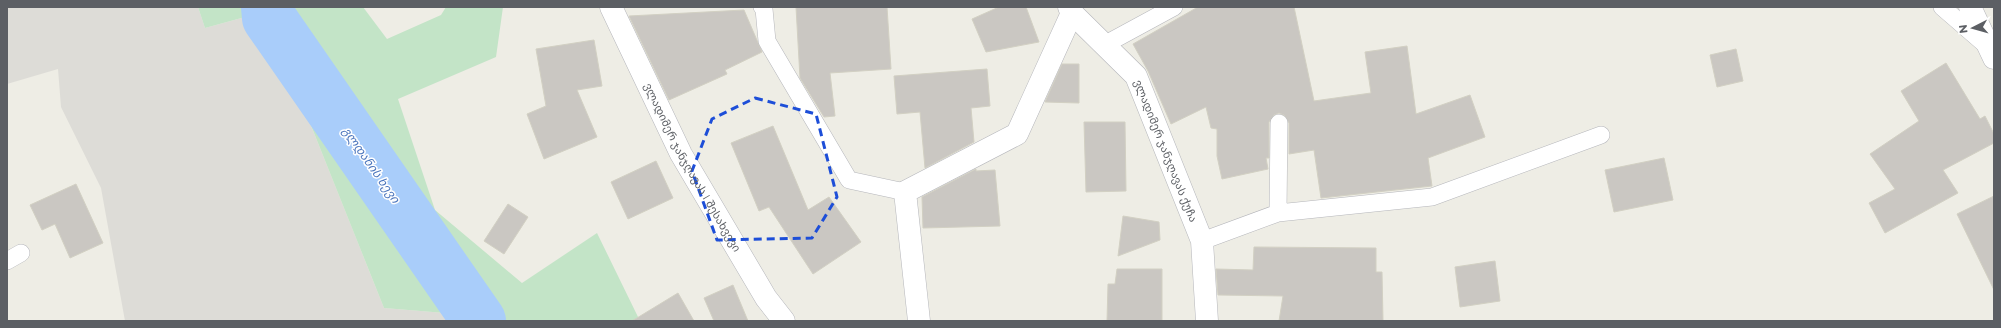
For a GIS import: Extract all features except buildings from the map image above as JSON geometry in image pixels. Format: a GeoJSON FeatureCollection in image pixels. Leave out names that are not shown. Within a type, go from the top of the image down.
{"type":"FeatureCollection","features":[{"type":"Feature","properties":{"kind":"street","name":"ვლადიმერ ჯანჯღავას I შესახვევი"},"geometry":{"type":"LineString","coordinates":[[611,7],[681,154],[766,298],[784,321]]}},
{"type":"Feature","properties":{"kind":"street"},"geometry":{"type":"LineString","coordinates":[[1970,7],[1990,52]]}},
{"type":"Feature","properties":{"kind":"street"},"geometry":{"type":"LineString","coordinates":[[919,321],[905,192],[1017,134],[1071,10]]}},
{"type":"Feature","properties":{"kind":"street","name":"ვლადიმერ ჯანჯღავას ქუჩა"},"geometry":{"type":"LineString","coordinates":[[1071,10],[1136,76],[1202,241],[1207,321]]}},
{"type":"Feature","properties":{"kind":"lane"},"geometry":{"type":"LineString","coordinates":[[762,7],[768,41],[850,180],[905,192]]}},
{"type":"Feature","properties":{"kind":"lane"},"geometry":{"type":"LineString","coordinates":[[1104,44],[1174,7]]}},
{"type":"Feature","properties":{"kind":"lane"},"geometry":{"type":"LineString","coordinates":[[1942,7],[1990,52]]}},
{"type":"Feature","properties":{"kind":"lane"},"geometry":{"type":"LineString","coordinates":[[1278,213],[1279,123]]}},
{"type":"Feature","properties":{"kind":"lane"},"geometry":{"type":"LineString","coordinates":[[1202,241],[1278,213],[1432,197],[1601,135]]}},
{"type":"Feature","properties":{"kind":"highlighted area"},"geometry":{"type":"Polygon","coordinates":[[[755,98],[816,114],[837,197],[812,238],[717,240],[692,171],[712,119],[755,98]]]}},
{"type":"Feature","properties":{"kind":"shaded area"},"geometry":{"type":"Polygon","coordinates":[[[7,7],[198,7],[205,28],[260,13],[284,58],[384,308],[457,314],[461,321],[125,321],[101,188],[61,107],[58,69],[7,84],[7,7]]]}},
{"type":"Feature","properties":{"kind":"green space"},"geometry":{"type":"Polygon","coordinates":[[[198,7],[363,7],[387,39],[441,15],[446,7],[503,7],[496,57],[398,99],[435,210],[522,283],[597,233],[640,321],[461,321],[457,314],[384,308],[284,58],[260,13],[205,28],[198,7]]]}},
{"type":"Feature","properties":{"kind":"waterway","name":"გლდანის ხევი"},"geometry":{"type":"LineString","coordinates":[[268,7],[269,18],[479,321]]}}]}
